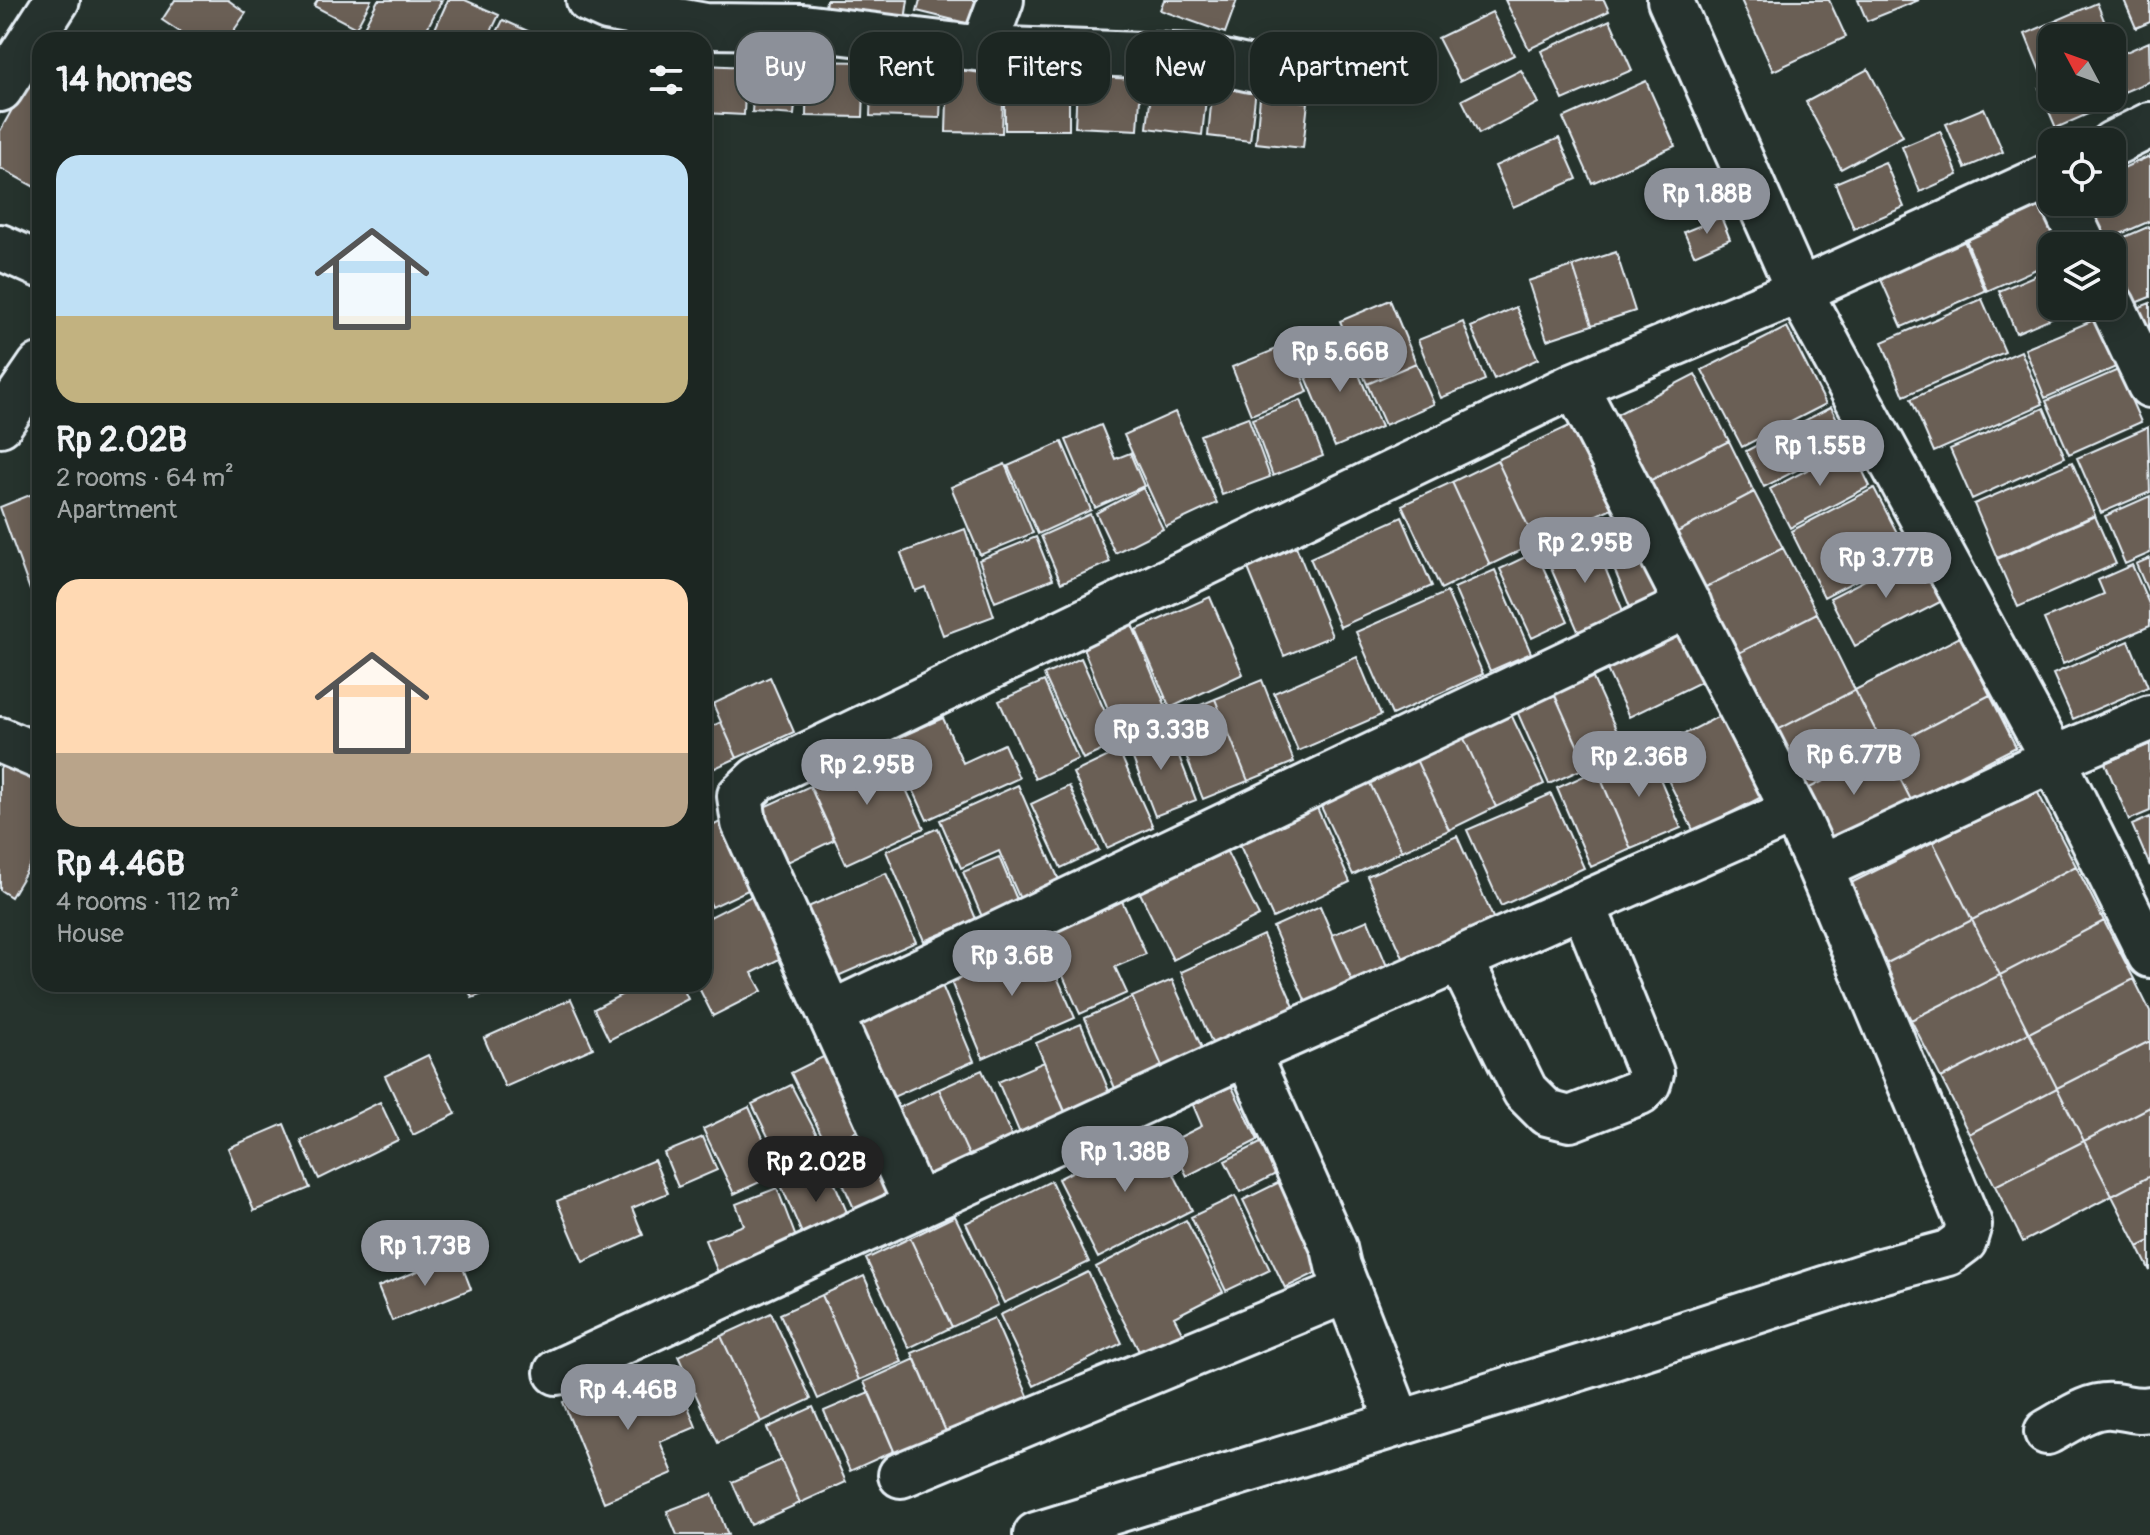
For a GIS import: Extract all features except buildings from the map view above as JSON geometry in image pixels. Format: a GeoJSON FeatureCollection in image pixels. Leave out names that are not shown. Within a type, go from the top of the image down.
{"type":"FeatureCollection","features":[{"type":"Feature","properties":{"kind":"street"},"geometry":{"type":"LineString","coordinates":[[37,32],[57,0]]}},
{"type":"Feature","properties":{"kind":"street"},"geometry":{"type":"LineString","coordinates":[[989,32],[1001,0]]}},
{"type":"Feature","properties":{"kind":"street"},"geometry":{"type":"LineString","coordinates":[[1670,0],[1799,291],[2053,759],[2150,955]]}},
{"type":"Feature","properties":{"kind":"street"},"geometry":{"type":"LineString","coordinates":[[602,3],[705,26],[808,14],[978,48]]}},
{"type":"Feature","properties":{"kind":"street"},"geometry":{"type":"LineString","coordinates":[[0,89],[32,39]]}},
{"type":"Feature","properties":{"kind":"street"},"geometry":{"type":"LineString","coordinates":[[1110,54],[1196,57],[1250,69]]}},
{"type":"Feature","properties":{"kind":"street"},"geometry":{"type":"LineString","coordinates":[[2126,137],[2150,125]]}},
{"type":"Feature","properties":{"kind":"street"},"geometry":{"type":"LineString","coordinates":[[917,1206],[744,823],[740,796],[758,779],[1575,385],[2038,190]]}},
{"type":"Feature","properties":{"kind":"street"},"geometry":{"type":"LineString","coordinates":[[0,247],[32,261]]}},
{"type":"Feature","properties":{"kind":"street"},"geometry":{"type":"LineString","coordinates":[[2119,320],[2150,385]]}},
{"type":"Feature","properties":{"kind":"street"},"geometry":{"type":"LineString","coordinates":[[0,424],[32,378]]}},
{"type":"Feature","properties":{"kind":"street"},"geometry":{"type":"LineString","coordinates":[[1036,1535],[1877,1272],[1948,1253],[1964,1241],[1969,1224],[1820,868],[1794,811],[1575,385]]}},
{"type":"Feature","properties":{"kind":"street"},"geometry":{"type":"LineString","coordinates":[[832,1013],[1689,605]]}},
{"type":"Feature","properties":{"kind":"street"},"geometry":{"type":"LineString","coordinates":[[1820,868],[2053,759],[2150,718]]}},
{"type":"Feature","properties":{"kind":"street"},"geometry":{"type":"LineString","coordinates":[[0,740],[32,754]]}},
{"type":"Feature","properties":{"kind":"street"},"geometry":{"type":"LineString","coordinates":[[557,1372],[1247,1053],[1794,811]]}},
{"type":"Feature","properties":{"kind":"street"},"geometry":{"type":"LineString","coordinates":[[1460,959],[1525,1091],[1547,1113],[1570,1119],[1640,1092],[1648,1083],[1651,1073],[1583,905]]}},
{"type":"Feature","properties":{"kind":"street"},"geometry":{"type":"LineString","coordinates":[[1247,1053],[1334,1248],[1338,1266],[1399,1423]]}},
{"type":"Feature","properties":{"kind":"street"},"geometry":{"type":"LineString","coordinates":[[901,1475],[1348,1290]]}},
{"type":"Feature","properties":{"kind":"street"},"geometry":{"type":"LineString","coordinates":[[2047,1432],[2095,1407],[2111,1406],[2136,1412],[2150,1409]]}}]}
